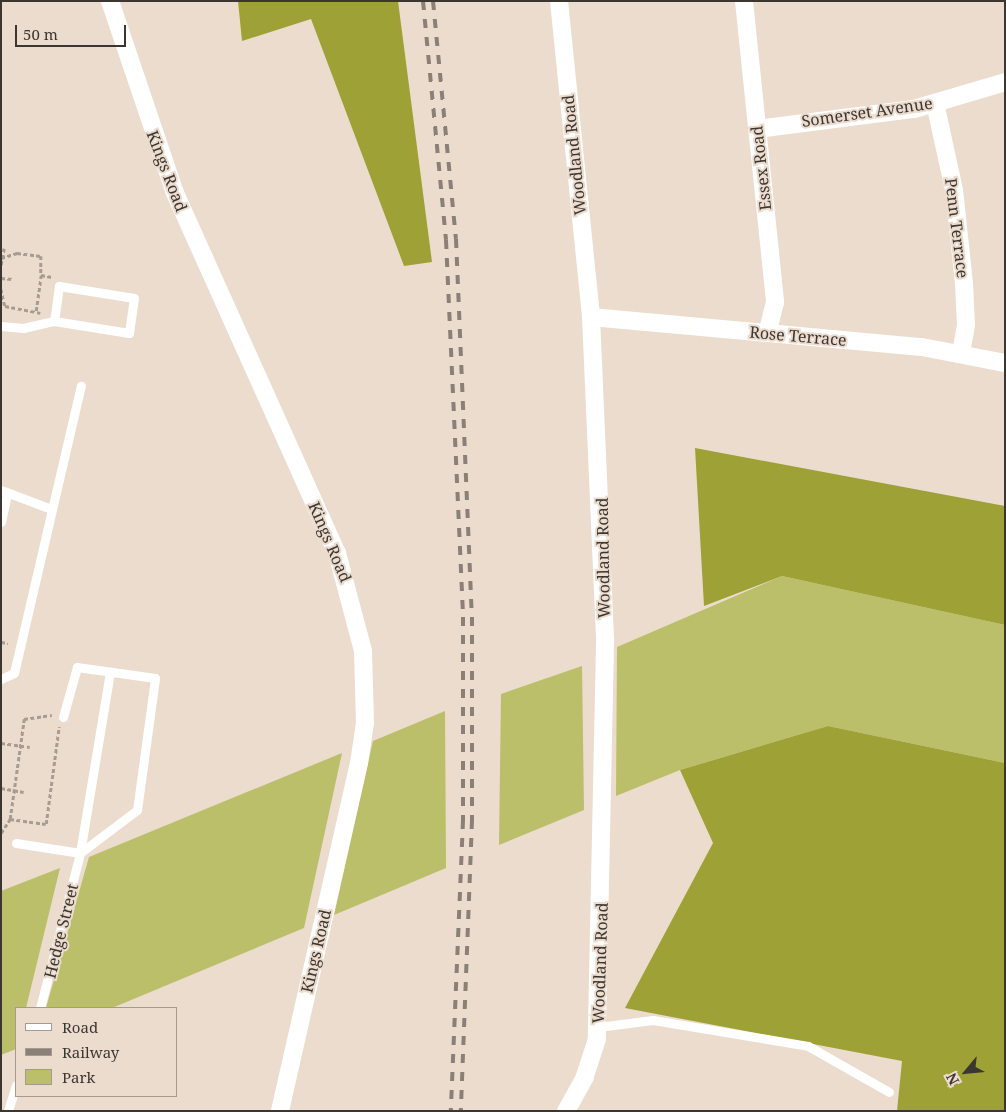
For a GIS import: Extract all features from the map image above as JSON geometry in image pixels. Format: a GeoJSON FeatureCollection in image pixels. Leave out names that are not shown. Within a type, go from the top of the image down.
{"type":"FeatureCollection","features":[{"type":"Feature","properties":{"kind":"street","name":"Kings Road"},"geometry":{"type":"LineString","coordinates":[[110,1],[175,193],[337,553],[356,611],[363,651],[365,700],[359,763],[280,1111]]}},
{"type":"Feature","properties":{"kind":"street","name":"Woodland Road"},"geometry":{"type":"LineString","coordinates":[[559,1],[591,317],[605,644],[598,1026],[587,1070],[566,1111]]}},
{"type":"Feature","properties":{"kind":"street","name":"Essex Road"},"geometry":{"type":"LineString","coordinates":[[744,1],[775,302],[766,333]]}},
{"type":"Feature","properties":{"kind":"street","name":"Somerset Avenue"},"geometry":{"type":"LineString","coordinates":[[757,129],[935,103],[1005,82]]}},
{"type":"Feature","properties":{"kind":"street","name":"Penn Terrace"},"geometry":{"type":"LineString","coordinates":[[935,103],[954,190],[964,283],[966,325],[960,354]]}},
{"type":"Feature","properties":{"kind":"street","name":"Rose Terrace"},"geometry":{"type":"LineString","coordinates":[[591,317],[766,333],[960,354],[1005,363]]}},
{"type":"Feature","properties":{"kind":"lane"},"geometry":{"type":"LineString","coordinates":[[1,326],[23,328],[54,321],[129,333],[134,298],[59,286],[54,321]]}},
{"type":"Feature","properties":{"kind":"lane"},"geometry":{"type":"LineString","coordinates":[[1,679],[14,672],[81,386]]}},
{"type":"Feature","properties":{"kind":"lane"},"geometry":{"type":"LineString","coordinates":[[1,522],[4,492],[51,509]]}},
{"type":"Feature","properties":{"kind":"lane"},"geometry":{"type":"LineString","coordinates":[[16,843],[80,853],[137,810],[156,678],[78,667],[63,717]]}},
{"type":"Feature","properties":{"kind":"lane","name":"Hedge Street"},"geometry":{"type":"LineString","coordinates":[[40,1007],[80,853],[110,671]]}},
{"type":"Feature","properties":{"kind":"lane"},"geometry":{"type":"LineString","coordinates":[[598,1026],[653,1020],[808,1046],[889,1092]]}},
{"type":"Feature","properties":{"kind":"lane"},"geometry":{"type":"LineString","coordinates":[[8,1111],[15,1088]]}},
{"type":"Feature","properties":{"kind":"path"},"geometry":{"type":"LineString","coordinates":[[1,265],[4,248]]}},
{"type":"Feature","properties":{"kind":"path"},"geometry":{"type":"LineString","coordinates":[[2,259],[17,253],[41,256],[41,275],[36,310]]}},
{"type":"Feature","properties":{"kind":"path"},"geometry":{"type":"LineString","coordinates":[[41,275],[52,277]]}},
{"type":"Feature","properties":{"kind":"path"},"geometry":{"type":"LineString","coordinates":[[1,278],[12,279]]}},
{"type":"Feature","properties":{"kind":"path"},"geometry":{"type":"LineString","coordinates":[[1,289],[5,306],[36,310],[54,321]]}},
{"type":"Feature","properties":{"kind":"path"},"geometry":{"type":"LineString","coordinates":[[1,833],[10,819],[24,719],[42,714],[63,717],[46,824],[10,819]]}},
{"type":"Feature","properties":{"kind":"path"},"geometry":{"type":"LineString","coordinates":[[1,743],[30,747]]}},
{"type":"Feature","properties":{"kind":"path"},"geometry":{"type":"LineString","coordinates":[[1,788],[24,792]]}},
{"type":"Feature","properties":{"kind":"green space"},"geometry":{"type":"Polygon","coordinates":[[[782,576],[1005,625],[1005,763],[828,726],[680,770],[616,796],[617,647],[782,576]]]}},
{"type":"Feature","properties":{"kind":"green space"},"geometry":{"type":"Polygon","coordinates":[[[582,666],[584,810],[499,845],[501,694],[582,666]]]}},
{"type":"Feature","properties":{"kind":"green space"},"geometry":{"type":"Polygon","coordinates":[[[445,711],[446,868],[334,915],[373,741],[445,711]]]}},
{"type":"Feature","properties":{"kind":"green space"},"geometry":{"type":"Polygon","coordinates":[[[342,753],[304,928],[114,1007],[46,1007],[89,857],[342,753]]]}},
{"type":"Feature","properties":{"kind":"green space"},"geometry":{"type":"Polygon","coordinates":[[[60,868],[26,1007],[15,1007],[15,1049],[1,1055],[1,891],[60,868]]]}},
{"type":"Feature","properties":{"kind":"shaded area"},"geometry":{"type":"Polygon","coordinates":[[[238,1],[398,1],[432,262],[404,266],[311,19],[242,41],[238,1]]]}},
{"type":"Feature","properties":{"kind":"shaded area"},"geometry":{"type":"Polygon","coordinates":[[[695,448],[1005,506],[1005,625],[782,576],[704,606],[695,448]]]}},
{"type":"Feature","properties":{"kind":"shaded area"},"geometry":{"type":"Polygon","coordinates":[[[828,726],[1005,763],[1005,1111],[897,1111],[902,1061],[625,1008],[713,843],[680,770],[828,726]]]}},
{"type":"Feature","properties":{"kind":"railway"},"geometry":{"type":"LineString","coordinates":[[423,1],[446,240],[463,617],[463,820],[451,1111]]}},
{"type":"Feature","properties":{"kind":"railway"},"geometry":{"type":"LineString","coordinates":[[433,1],[456,239],[472,617],[472,820],[461,1111]]}}]}
